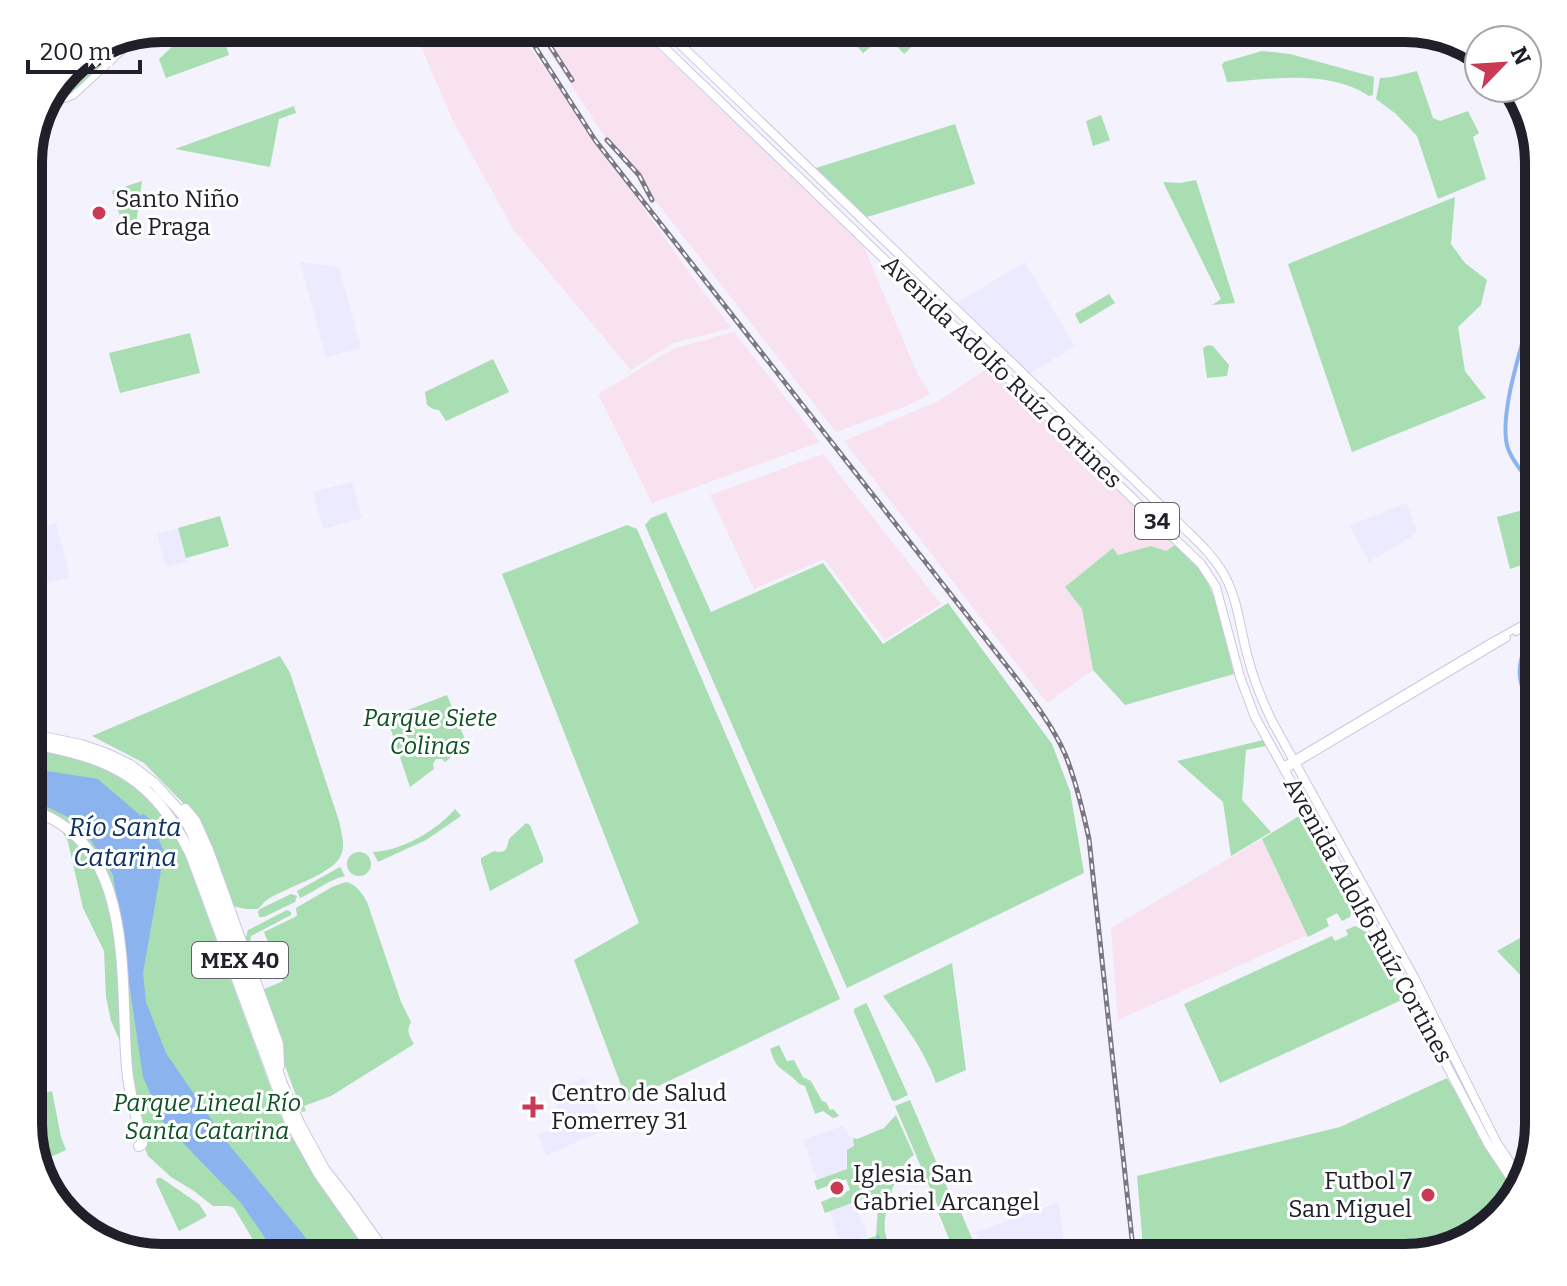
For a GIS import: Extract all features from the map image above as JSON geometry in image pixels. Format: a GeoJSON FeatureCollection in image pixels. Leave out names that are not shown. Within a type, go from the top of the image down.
{"type":"FeatureCollection","features":[{"type":"Feature","properties":{"kind":"highway","name":"MEX 40"},"geometry":{"type":"LineString","coordinates":[[42,737],[107,754],[139,771],[183,815],[220,904],[290,1104],[316,1156],[379,1244]]}},
{"type":"Feature","properties":{"kind":"highway","name":"MEX 40"},"geometry":{"type":"LineString","coordinates":[[42,746],[86,755],[112,765],[146,789],[174,823],[191,855],[290,1122],[319,1174],[368,1244]]}},
{"type":"Feature","properties":{"kind":"highway"},"geometry":{"type":"LineString","coordinates":[[42,813],[82,841],[99,864],[111,894],[120,950],[127,1070],[142,1140],[139,1146]]}},
{"type":"Feature","properties":{"kind":"main road","name":"Avenida Adolfo Ruíz Cortines"},"geometry":{"type":"LineString","coordinates":[[659,42],[1201,564],[1216,587],[1247,699],[1488,1144],[1511,1179]]}},
{"type":"Feature","properties":{"kind":"main road","name":"Avenida Adolfo Ruíz Cortines"},"geometry":{"type":"LineString","coordinates":[[678,42],[1209,552],[1228,582],[1256,685],[1273,723],[1415,979],[1497,1143],[1515,1170]]}},
{"type":"Feature","properties":{"kind":"main road"},"geometry":{"type":"LineString","coordinates":[[59,101],[73,96],[125,48]]}},
{"type":"Feature","properties":{"kind":"main road"},"geometry":{"type":"LineString","coordinates":[[1284,768],[1491,642],[1525,627]]}},
{"type":"Feature","properties":{"kind":"shaded area"},"geometry":{"type":"Polygon","coordinates":[[[419,42],[526,42],[732,328],[673,343],[631,370],[513,229],[452,119],[419,42]]]}},
{"type":"Feature","properties":{"kind":"shaded area"},"geometry":{"type":"Polygon","coordinates":[[[543,42],[651,42],[864,247],[917,373],[930,394],[836,432],[601,131],[543,42]]]}},
{"type":"Feature","properties":{"kind":"shaded area"},"geometry":{"type":"Polygon","coordinates":[[[300,262],[339,267],[361,348],[326,357],[300,262]]]}},
{"type":"Feature","properties":{"kind":"shaded area"},"geometry":{"type":"Polygon","coordinates":[[[1025,262],[1075,346],[1029,374],[955,304],[1025,262]]]}},
{"type":"Feature","properties":{"kind":"shaded area"},"geometry":{"type":"Polygon","coordinates":[[[734,332],[820,442],[652,503],[598,394],[673,349],[734,332]]]}},
{"type":"Feature","properties":{"kind":"shaded area"},"geometry":{"type":"Polygon","coordinates":[[[991,366],[1175,545],[1166,551],[1151,546],[1118,555],[1113,549],[1066,588],[1082,609],[1093,670],[1047,703],[844,441],[938,401],[991,366]]]}},
{"type":"Feature","properties":{"kind":"shaded area"},"geometry":{"type":"Polygon","coordinates":[[[823,454],[941,604],[885,640],[824,559],[754,589],[710,495],[823,454]]]}},
{"type":"Feature","properties":{"kind":"shaded area"},"geometry":{"type":"Polygon","coordinates":[[[352,482],[362,518],[323,529],[313,492],[352,482]]]}},
{"type":"Feature","properties":{"kind":"shaded area"},"geometry":{"type":"Polygon","coordinates":[[[1407,503],[1417,533],[1369,562],[1351,525],[1407,503]]]}},
{"type":"Feature","properties":{"kind":"shaded area"},"geometry":{"type":"Polygon","coordinates":[[[56,523],[70,577],[42,584],[42,526],[56,523]]]}},
{"type":"Feature","properties":{"kind":"shaded area"},"geometry":{"type":"Polygon","coordinates":[[[178,528],[187,561],[166,567],[157,534],[178,528]]]}},
{"type":"Feature","properties":{"kind":"shaded area"},"geometry":{"type":"Polygon","coordinates":[[[1262,839],[1307,935],[1118,1020],[1111,928],[1262,839]]]}},
{"type":"Feature","properties":{"kind":"shaded area"},"geometry":{"type":"Polygon","coordinates":[[[584,1078],[605,1130],[546,1155],[538,1135],[564,1124],[551,1092],[584,1078]]]}},
{"type":"Feature","properties":{"kind":"shaded area"},"geometry":{"type":"Polygon","coordinates":[[[843,1126],[854,1146],[847,1150],[847,1169],[817,1180],[803,1140],[843,1126]]]}},
{"type":"Feature","properties":{"kind":"shaded area"},"geometry":{"type":"Polygon","coordinates":[[[855,1202],[867,1236],[841,1244],[829,1211],[855,1202]]]}},
{"type":"Feature","properties":{"kind":"shaded area"},"geometry":{"type":"Polygon","coordinates":[[[1057,1203],[1063,1244],[981,1244],[976,1232],[1057,1203]]]}},
{"type":"Feature","properties":{"kind":"green space"},"geometry":{"type":"Polygon","coordinates":[[[177,42],[225,42],[229,55],[166,78],[159,59],[177,42]]]}},
{"type":"Feature","properties":{"kind":"green space"},"geometry":{"type":"Polygon","coordinates":[[[853,42],[877,42],[863,53],[853,42]]]}},
{"type":"Feature","properties":{"kind":"green space"},"geometry":{"type":"Polygon","coordinates":[[[893,42],[916,42],[904,54],[893,42]]]}},
{"type":"Feature","properties":{"kind":"green space"},"geometry":{"type":"Polygon","coordinates":[[[116,51],[71,93],[61,96],[95,62],[116,51]]]}},
{"type":"Feature","properties":{"kind":"green space"},"geometry":{"type":"Polygon","coordinates":[[[1262,51],[1290,54],[1374,77],[1373,95],[1318,79],[1227,82],[1222,65],[1224,62],[1262,51]]]}},
{"type":"Feature","properties":{"kind":"green space"},"geometry":{"type":"Polygon","coordinates":[[[1417,71],[1433,118],[1440,121],[1468,111],[1479,133],[1473,137],[1486,179],[1438,199],[1417,136],[1376,99],[1380,78],[1417,71]]]}},
{"type":"Feature","properties":{"kind":"green space"},"geometry":{"type":"Polygon","coordinates":[[[294,106],[296,113],[279,119],[270,167],[175,149],[294,106]]]}},
{"type":"Feature","properties":{"kind":"green space"},"geometry":{"type":"Polygon","coordinates":[[[1101,115],[1110,140],[1093,146],[1086,121],[1101,115]]]}},
{"type":"Feature","properties":{"kind":"green space"},"geometry":{"type":"Polygon","coordinates":[[[955,124],[975,184],[867,217],[816,168],[955,124]]]}},
{"type":"Feature","properties":{"kind":"green space"},"geometry":{"type":"Polygon","coordinates":[[[1196,180],[1235,303],[1212,305],[1221,299],[1163,182],[1196,180]]]}},
{"type":"Feature","properties":{"kind":"green space"},"geometry":{"type":"Polygon","coordinates":[[[142,181],[136,224],[127,238],[112,191],[142,181]]]}},
{"type":"Feature","properties":{"kind":"green space"},"geometry":{"type":"Polygon","coordinates":[[[1455,197],[1451,244],[1465,263],[1487,280],[1481,305],[1458,327],[1465,371],[1486,398],[1352,452],[1288,264],[1455,197]]]}},
{"type":"Feature","properties":{"kind":"green space"},"geometry":{"type":"Polygon","coordinates":[[[1109,294],[1115,303],[1080,324],[1075,314],[1109,294]]]}},
{"type":"Feature","properties":{"kind":"green space"},"geometry":{"type":"Polygon","coordinates":[[[190,333],[200,373],[120,393],[109,353],[190,333]]]}},
{"type":"Feature","properties":{"kind":"green space"},"geometry":{"type":"Polygon","coordinates":[[[1213,346],[1229,365],[1227,376],[1207,378],[1203,348],[1213,346]]]}},
{"type":"Feature","properties":{"kind":"green space"},"geometry":{"type":"Polygon","coordinates":[[[493,359],[509,392],[446,421],[439,410],[427,405],[425,392],[493,359]]]}},
{"type":"Feature","properties":{"kind":"green space"},"geometry":{"type":"Polygon","coordinates":[[[1525,510],[1525,564],[1510,569],[1497,517],[1525,510]]]}},
{"type":"Feature","properties":{"kind":"green space"},"geometry":{"type":"Polygon","coordinates":[[[666,512],[711,612],[823,563],[883,644],[948,603],[1052,744],[1070,791],[1084,873],[847,988],[645,525],[651,518],[666,512]]]}},
{"type":"Feature","properties":{"kind":"green space"},"geometry":{"type":"Polygon","coordinates":[[[220,516],[229,546],[186,558],[178,528],[220,516]]]}},
{"type":"Feature","properties":{"kind":"green space"},"geometry":{"type":"Polygon","coordinates":[[[627,525],[637,529],[840,999],[627,1101],[574,960],[639,923],[502,574],[627,525]]]}},
{"type":"Feature","properties":{"kind":"green space"},"geometry":{"type":"Polygon","coordinates":[[[1175,545],[1195,564],[1208,583],[1222,622],[1234,674],[1125,705],[1093,670],[1082,609],[1065,587],[1113,548],[1118,555],[1151,546],[1166,551],[1175,545]]]}},
{"type":"Feature","properties":{"kind":"green space"},"geometry":{"type":"Polygon","coordinates":[[[280,656],[290,673],[339,821],[343,849],[338,861],[320,874],[275,895],[258,909],[246,909],[228,905],[183,803],[144,763],[92,736],[280,656]]]}},
{"type":"Feature","properties":{"kind":"green space","name":"Parque Siete Colinas"},"geometry":{"type":"Polygon","coordinates":[[[447,695],[465,746],[445,762],[436,759],[434,769],[410,787],[387,718],[447,695]]]}},
{"type":"Feature","properties":{"kind":"green space"},"geometry":{"type":"Polygon","coordinates":[[[1263,740],[1266,746],[1246,750],[1242,800],[1271,832],[1231,856],[1223,802],[1177,761],[1263,740]]]}},
{"type":"Feature","properties":{"kind":"green space","name":"Parque Lineal Río Santa Catarina"},"geometry":{"type":"Polygon","coordinates":[[[42,750],[84,759],[118,775],[157,808],[185,855],[284,1124],[317,1179],[362,1244],[256,1244],[234,1208],[213,1206],[171,1177],[148,1156],[142,1141],[123,1048],[111,1021],[106,997],[104,951],[83,908],[68,842],[58,823],[42,817],[42,750]]]}},
{"type":"Feature","properties":{"kind":"green space"},"geometry":{"type":"Polygon","coordinates":[[[455,809],[461,816],[426,840],[378,862],[373,852],[396,848],[418,838],[455,809]]]}},
{"type":"Feature","properties":{"kind":"green space"},"geometry":{"type":"Polygon","coordinates":[[[1302,814],[1353,902],[1350,917],[1342,921],[1337,913],[1326,919],[1329,926],[1308,937],[1262,839],[1302,814]]]}},
{"type":"Feature","properties":{"kind":"green space"},"geometry":{"type":"Polygon","coordinates":[[[526,823],[530,825],[543,862],[490,891],[481,858],[494,851],[505,850],[509,839],[526,823]]]}},
{"type":"Feature","properties":{"kind":"green space"},"geometry":{"type":"Polygon","coordinates":[[[359,852],[370,859],[371,864],[364,875],[359,876],[348,869],[347,864],[354,853],[359,852]]]}},
{"type":"Feature","properties":{"kind":"green space"},"geometry":{"type":"Polygon","coordinates":[[[340,867],[345,876],[300,898],[297,891],[340,867]]]}},
{"type":"Feature","properties":{"kind":"green space"},"geometry":{"type":"Polygon","coordinates":[[[346,882],[356,887],[367,902],[401,1002],[411,1022],[409,1033],[414,1044],[331,1096],[304,1106],[306,1111],[302,1112],[267,1017],[262,990],[283,981],[264,932],[297,916],[296,908],[346,882]]]}},
{"type":"Feature","properties":{"kind":"green space"},"geometry":{"type":"Polygon","coordinates":[[[291,894],[297,896],[295,902],[259,917],[260,909],[291,894]]]}},
{"type":"Feature","properties":{"kind":"green space"},"geometry":{"type":"Polygon","coordinates":[[[287,910],[291,915],[251,936],[256,968],[245,941],[248,930],[287,910]]]}},
{"type":"Feature","properties":{"kind":"green space"},"geometry":{"type":"Polygon","coordinates":[[[1355,926],[1370,934],[1406,998],[1220,1083],[1184,1004],[1332,936],[1335,941],[1348,935],[1346,930],[1355,926]]]}},
{"type":"Feature","properties":{"kind":"green space"},"geometry":{"type":"Polygon","coordinates":[[[1525,935],[1525,980],[1497,951],[1525,935]]]}},
{"type":"Feature","properties":{"kind":"green space"},"geometry":{"type":"Polygon","coordinates":[[[952,963],[966,1070],[936,1083],[919,1048],[883,996],[952,963]]]}},
{"type":"Feature","properties":{"kind":"green space"},"geometry":{"type":"Polygon","coordinates":[[[866,1003],[908,1095],[895,1101],[854,1012],[866,1003]]]}},
{"type":"Feature","properties":{"kind":"green space"},"geometry":{"type":"Polygon","coordinates":[[[779,1045],[787,1061],[794,1060],[822,1101],[839,1116],[833,1118],[823,1111],[815,1114],[805,1086],[775,1061],[770,1049],[779,1045]]]}},
{"type":"Feature","properties":{"kind":"green space"},"geometry":{"type":"Polygon","coordinates":[[[1447,1078],[1511,1181],[1495,1203],[1478,1219],[1458,1232],[1428,1242],[1143,1244],[1137,1176],[1340,1127],[1447,1078]]]}},
{"type":"Feature","properties":{"kind":"green space"},"geometry":{"type":"Polygon","coordinates":[[[52,1091],[66,1150],[47,1159],[42,1132],[42,1094],[52,1091]]]}},
{"type":"Feature","properties":{"kind":"green space"},"geometry":{"type":"Polygon","coordinates":[[[910,1100],[954,1204],[939,1209],[895,1106],[910,1100]]]}},
{"type":"Feature","properties":{"kind":"green space"},"geometry":{"type":"Polygon","coordinates":[[[896,1115],[914,1155],[902,1168],[888,1202],[885,1224],[888,1244],[869,1244],[867,1239],[876,1236],[878,1206],[865,1198],[825,1213],[821,1202],[850,1190],[846,1179],[817,1190],[814,1181],[847,1169],[847,1150],[854,1146],[853,1138],[884,1128],[896,1115]]]}},
{"type":"Feature","properties":{"kind":"green space"},"geometry":{"type":"Polygon","coordinates":[[[157,1178],[199,1204],[207,1216],[179,1231],[156,1182],[157,1178]]]}},
{"type":"Feature","properties":{"kind":"green space"},"geometry":{"type":"Polygon","coordinates":[[[958,1205],[974,1244],[951,1244],[938,1212],[958,1205]]]}},
{"type":"Feature","properties":{"kind":"water","name":"Río Santa Catarina"},"geometry":{"type":"Polygon","coordinates":[[[42,770],[98,779],[148,822],[163,859],[143,973],[146,1002],[166,1053],[226,1141],[310,1244],[269,1244],[241,1203],[163,1122],[143,1077],[113,875],[80,823],[42,804],[42,770]]]}},
{"type":"Feature","properties":{"kind":"waterway"},"geometry":{"type":"LineString","coordinates":[[1525,334],[1513,376],[1506,437],[1509,451],[1525,476]]}},
{"type":"Feature","properties":{"kind":"waterway"},"geometry":{"type":"LineString","coordinates":[[1525,648],[1520,675],[1525,694]]}},
{"type":"Feature","properties":{"kind":"waterway","name":"Río Santa Catarina"},"geometry":{"type":"LineString","coordinates":[[143,818],[148,822],[163,859],[161,864]]}},
{"type":"Feature","properties":{"kind":"waterway"},"geometry":{"type":"LineString","coordinates":[[878,1236],[879,1244]]}},
{"type":"Feature","properties":{"kind":"railway"},"geometry":{"type":"LineString","coordinates":[[532,42],[595,140],[1017,679],[1060,744],[1076,785],[1089,839],[1132,1244]]}},
{"type":"Feature","properties":{"kind":"railway"},"geometry":{"type":"LineString","coordinates":[[547,42],[572,80]]}},
{"type":"Feature","properties":{"kind":"railway"},"geometry":{"type":"LineString","coordinates":[[607,140],[639,175],[652,200]]}},
{"type":"Feature","properties":{"kind":"place","name":"Santo Niño de Praga"},"geometry":{"type":"Point","coordinates":[99,213]}},
{"type":"Feature","properties":{"kind":"place","name":"Centro de Salud Fomerrey 31"},"geometry":{"type":"Point","coordinates":[533,1107]}},
{"type":"Feature","properties":{"kind":"place","name":"Iglesia San Gabriel Arcangel"},"geometry":{"type":"Point","coordinates":[837,1188]}},
{"type":"Feature","properties":{"kind":"place","name":"Futbol 7 San Miguel"},"geometry":{"type":"Point","coordinates":[1428,1195]}}]}
